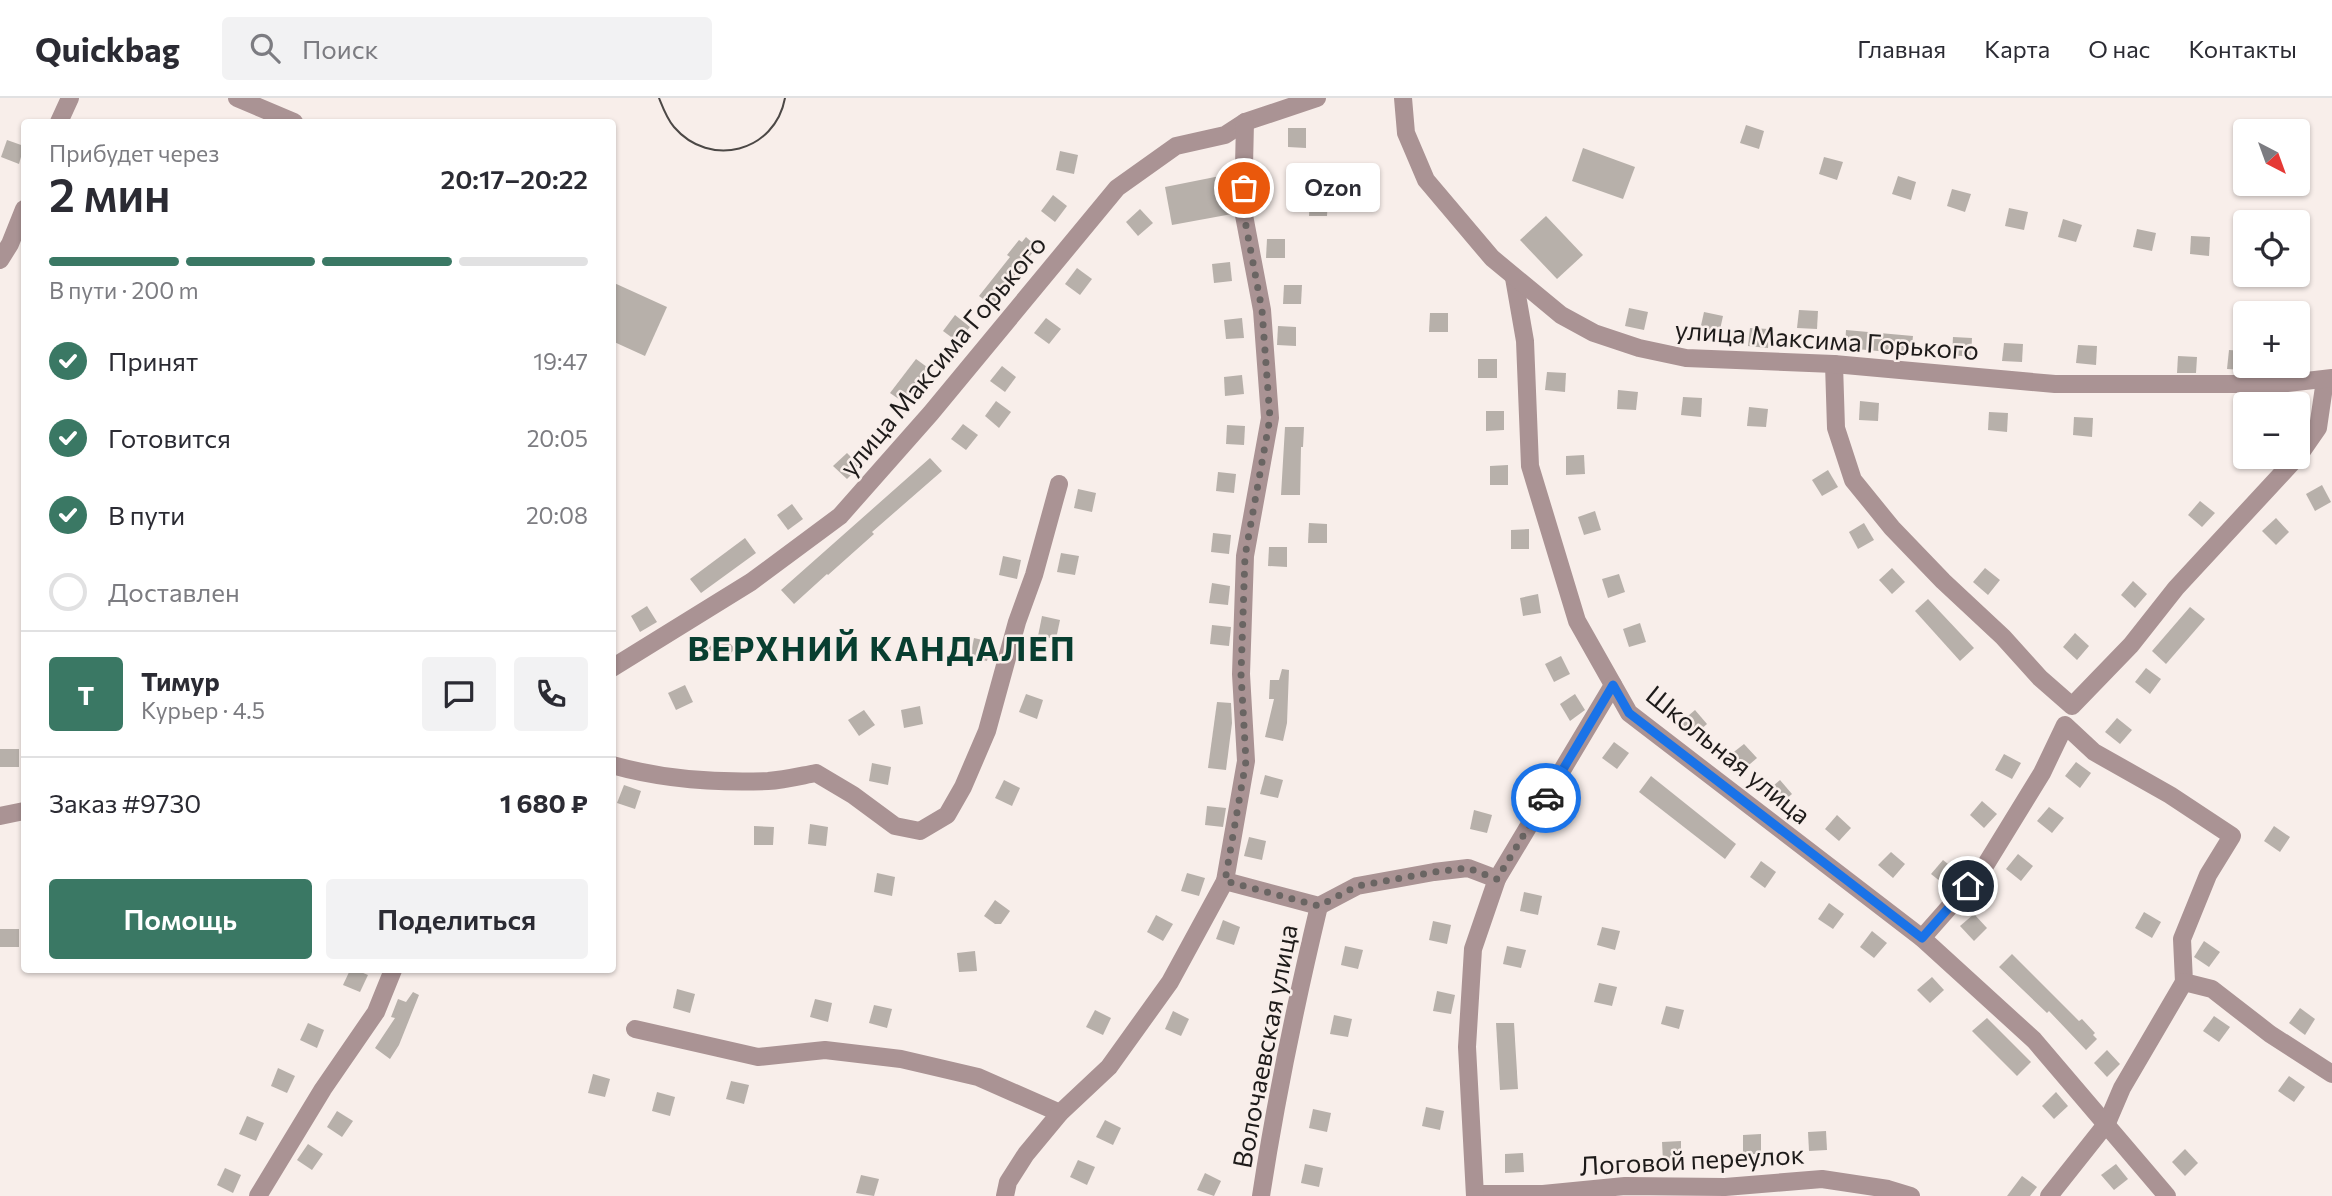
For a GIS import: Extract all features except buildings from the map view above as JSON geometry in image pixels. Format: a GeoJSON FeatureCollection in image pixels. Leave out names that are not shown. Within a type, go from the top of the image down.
{"type":"FeatureCollection","features":[{"type":"Feature","properties":{"kind":"street"},"geometry":{"type":"LineString","coordinates":[[60,119],[70,98]]}},
{"type":"Feature","properties":{"kind":"street"},"geometry":{"type":"LineString","coordinates":[[237,98],[287,119]]}},
{"type":"Feature","properties":{"kind":"street","name":"улица Максима Горького"},"geometry":{"type":"LineString","coordinates":[[616,666],[751,582],[840,516],[930,413],[1117,188],[1176,146],[1225,135],[1245,122],[1317,98]]}},
{"type":"Feature","properties":{"kind":"street","name":"улица Максима Горького"},"geometry":{"type":"LineString","coordinates":[[1403,98],[1406,133],[1426,180],[1492,258],[1561,315],[1594,333],[1639,348],[1686,358],[1834,365],[2055,384],[2279,384],[2329,379]]}},
{"type":"Feature","properties":{"kind":"street"},"geometry":{"type":"LineString","coordinates":[[1005,1196],[1008,1182],[1026,1154],[1060,1113],[1109,1067],[1162,993],[1225,881],[1246,761],[1241,674],[1245,556],[1270,418],[1262,310],[1243,210],[1245,122]]}},
{"type":"Feature","properties":{"kind":"street"},"geometry":{"type":"LineString","coordinates":[[0,260],[21,216]]}},
{"type":"Feature","properties":{"kind":"street","name":"Школьная улица"},"geometry":{"type":"LineString","coordinates":[[1514,278],[1524,341],[1530,466],[1577,621],[1629,713],[1922,938],[2034,1040],[2167,1196]]}},
{"type":"Feature","properties":{"kind":"street"},"geometry":{"type":"LineString","coordinates":[[1834,365],[1836,428],[1853,480],[1892,528],[1943,581],[2003,637],[2040,678],[2072,706]]}},
{"type":"Feature","properties":{"kind":"street"},"geometry":{"type":"LineString","coordinates":[[1922,938],[1983,869],[2042,773],[2072,706],[2131,645],[2176,589],[2301,454],[2318,428],[2329,379]]}},
{"type":"Feature","properties":{"kind":"street"},"geometry":{"type":"LineString","coordinates":[[616,766],[640,773],[711,780],[770,781],[816,773],[853,795],[895,826],[920,831],[947,815],[963,787],[987,731],[1059,484]]}},
{"type":"Feature","properties":{"kind":"street","name":"Логовой переулок"},"geometry":{"type":"LineString","coordinates":[[1613,685],[1497,879],[1473,949],[1467,1047],[1475,1195],[1543,1194],[1625,1186],[1725,1187],[1822,1179],[1888,1189],[1911,1196]]}},
{"type":"Feature","properties":{"kind":"street"},"geometry":{"type":"LineString","coordinates":[[2049,1196],[2106,1124],[2122,1088],[2184,982],[2182,939],[2208,875],[2232,836],[2170,795],[2094,752],[2065,725]]}},
{"type":"Feature","properties":{"kind":"street"},"geometry":{"type":"LineString","coordinates":[[0,816],[21,812]]}},
{"type":"Feature","properties":{"kind":"street"},"geometry":{"type":"LineString","coordinates":[[1225,881],[1319,906],[1357,886],[1434,872],[1468,868],[1497,879]]}},
{"type":"Feature","properties":{"kind":"street","name":"Волочаевская улица"},"geometry":{"type":"LineString","coordinates":[[1261,1196],[1294,1011],[1319,906]]}},
{"type":"Feature","properties":{"kind":"street"},"geometry":{"type":"LineString","coordinates":[[258,1196],[323,1089],[376,1012],[392,973]]}},
{"type":"Feature","properties":{"kind":"street"},"geometry":{"type":"LineString","coordinates":[[2184,982],[2212,989],[2270,1034],[2332,1074]]}},
{"type":"Feature","properties":{"kind":"street"},"geometry":{"type":"LineString","coordinates":[[635,1029],[758,1057],[825,1049],[901,1059],[978,1077],[1060,1113]]}},
{"type":"Feature","properties":{"kind":"tram line"},"geometry":{"type":"LineString","coordinates":[[659,98],[674,127],[689,140],[705,148],[722,151],[755,142],[779,116],[785,98]]}},
{"type":"Feature","properties":{"kind":"way so far"},"geometry":{"type":"LineString","coordinates":[[1244,188],[1243,210],[1262,310],[1270,418],[1245,556],[1241,674],[1246,761],[1225,881],[1319,906],[1357,886],[1434,872],[1468,868],[1497,879],[1546,798]]}},
{"type":"Feature","properties":{"kind":"place","name":"Ozon"},"geometry":{"type":"Point","coordinates":[1244,188]}},
{"type":"Feature","properties":{"kind":"district","name":"ВЕРХНИЙ КАНДАЛЕП"},"geometry":{"type":"Point","coordinates":[882,647]}},
{"type":"Feature","properties":{"kind":"route"},"geometry":{"type":"LineString","coordinates":[[1546,798],[1613,685],[1629,713],[1922,938],[1968,886]]}}]}
